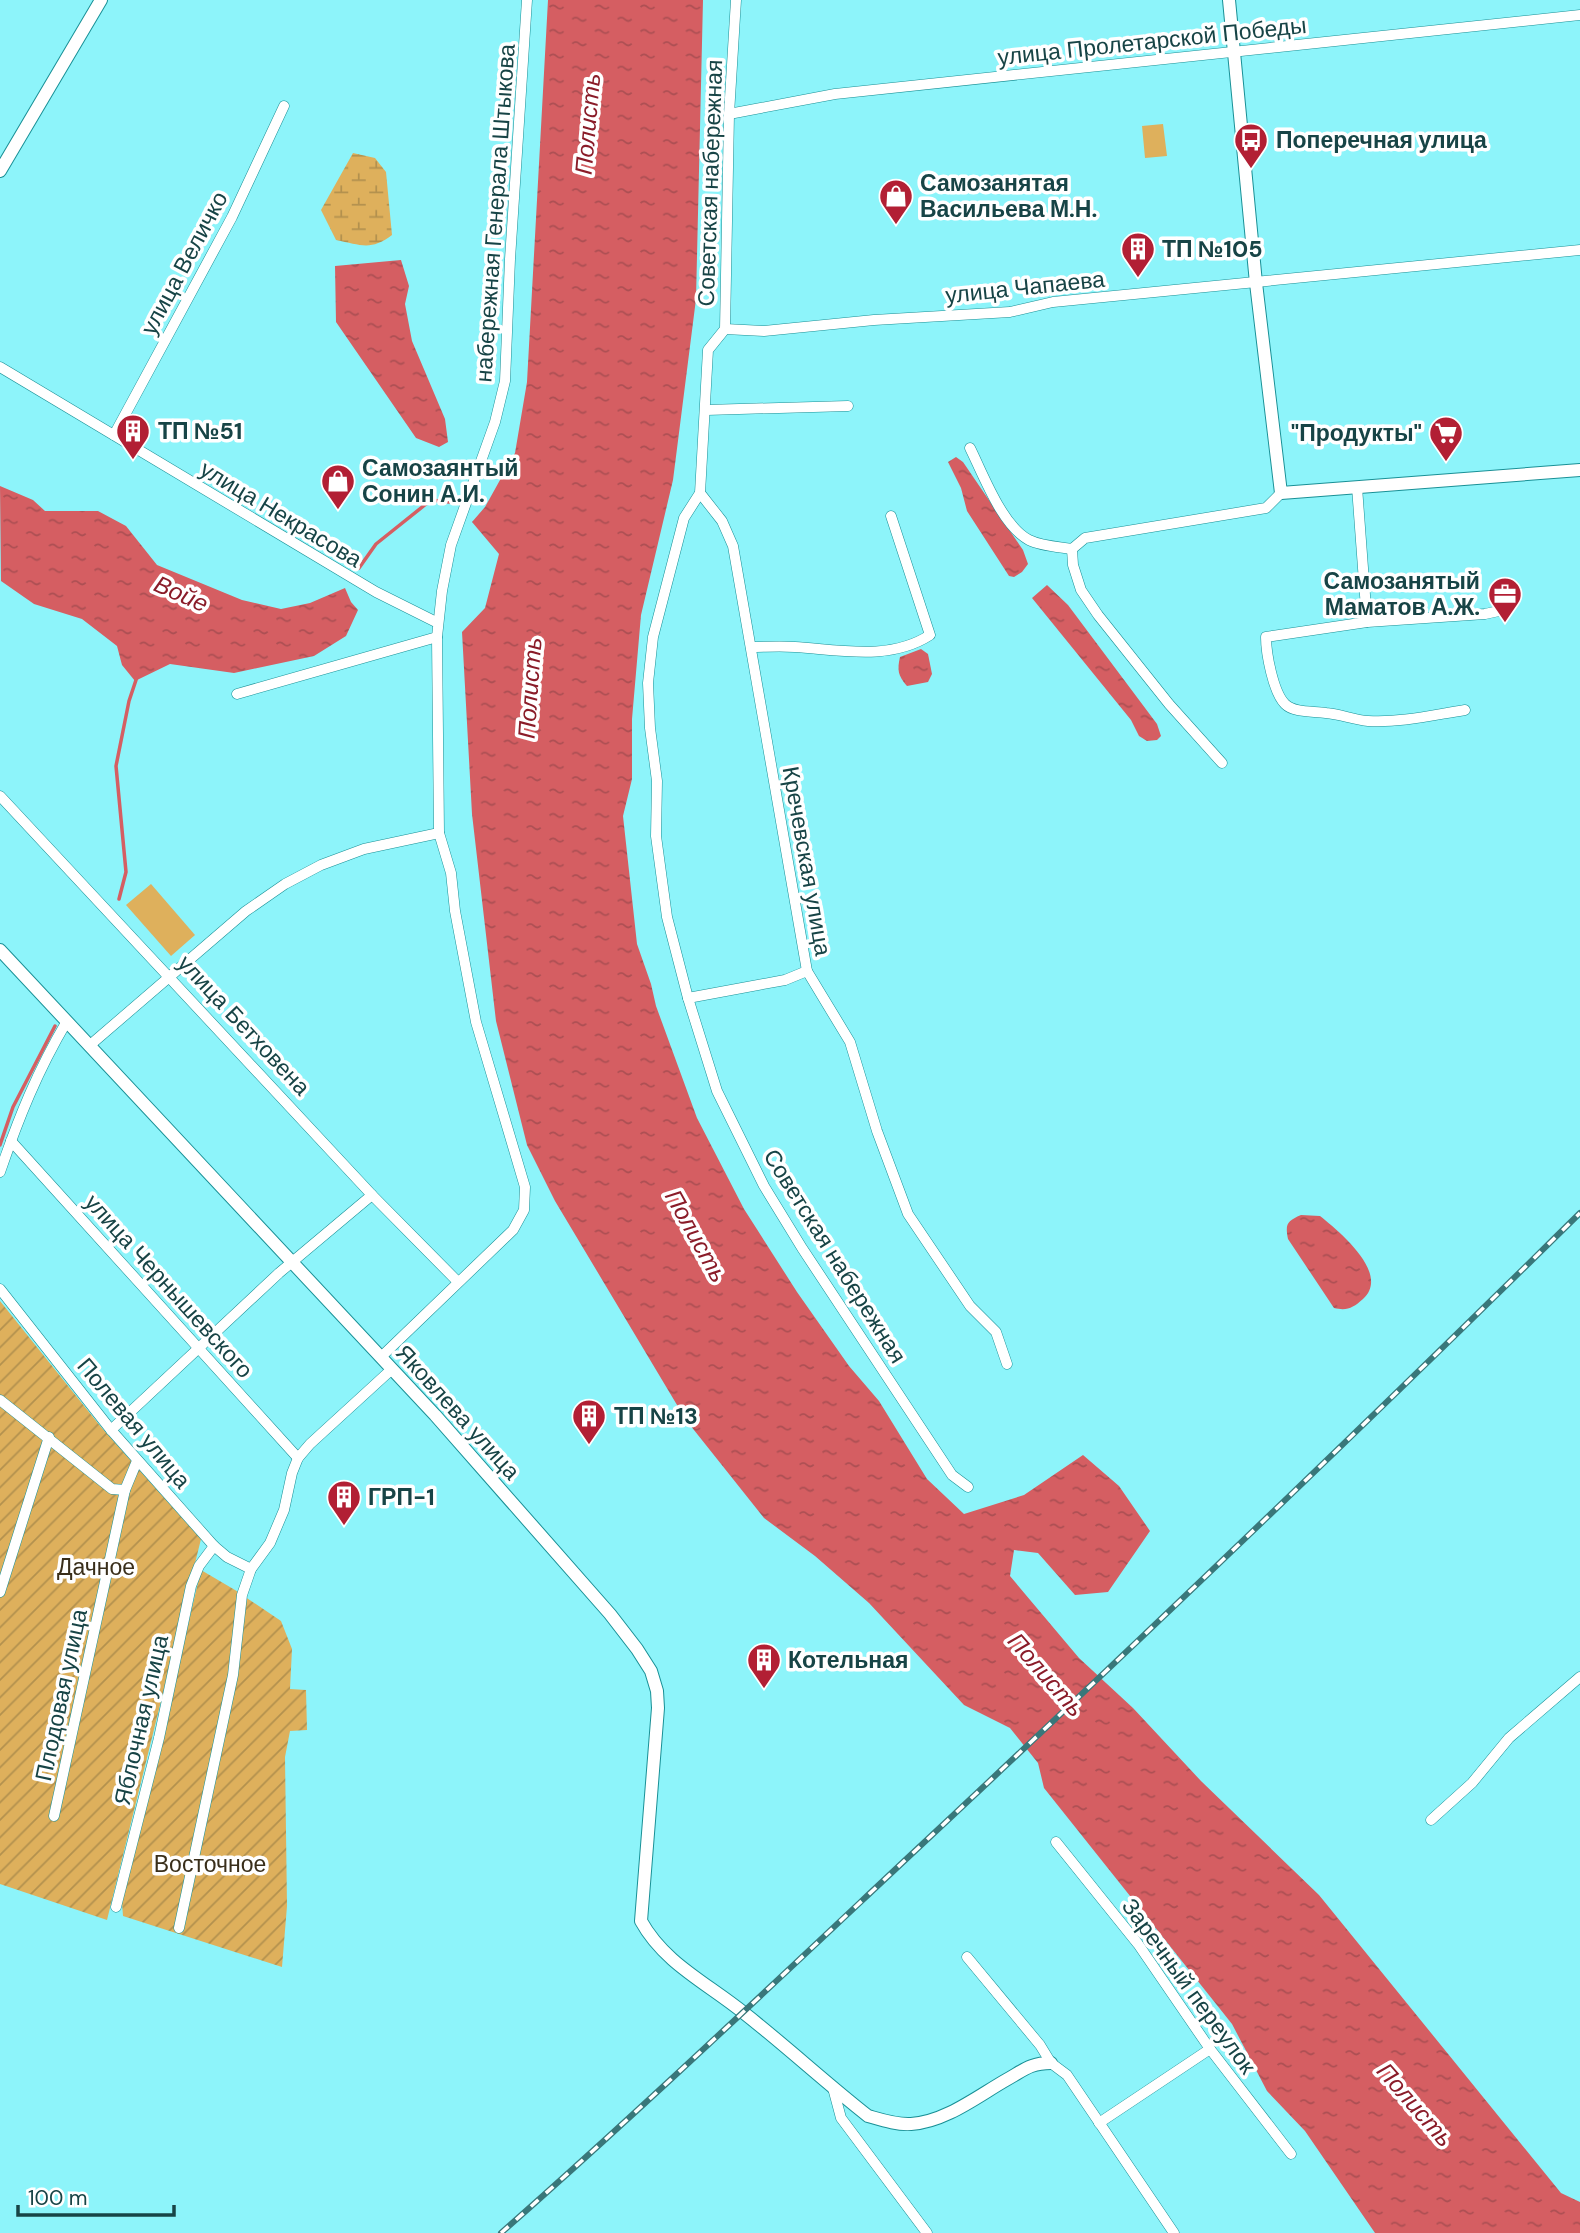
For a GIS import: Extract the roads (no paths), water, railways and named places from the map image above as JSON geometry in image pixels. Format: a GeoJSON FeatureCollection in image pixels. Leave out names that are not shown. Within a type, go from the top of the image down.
{"type":"FeatureCollection","features":[{"type":"Feature","properties":{"kind":"street"},"geometry":{"type":"LineString","coordinates":[[0,171],[101,0]]}},
{"type":"Feature","properties":{"kind":"street","name":"набережная Генерала Штыкова"},"geometry":{"type":"LineString","coordinates":[[381,1357],[513,1230],[524,1210],[525,1187],[476,1022],[455,911],[451,873],[439,833],[437,637],[451,545],[495,422],[505,381],[527,0]]}},
{"type":"Feature","properties":{"kind":"street","name":"Советская набережная"},"geometry":{"type":"LineString","coordinates":[[736,0],[729,114],[725,329],[708,350],[700,493],[684,518],[653,637],[648,684],[657,781],[656,836],[667,917],[688,998],[717,1091],[764,1186],[952,1475],[968,1487]]}},
{"type":"Feature","properties":{"kind":"street"},"geometry":{"type":"LineString","coordinates":[[1229,0],[1256,283],[1281,493]]}},
{"type":"Feature","properties":{"kind":"street","name":"улица Пролетарской Победы"},"geometry":{"type":"LineString","coordinates":[[729,114],[835,94],[1580,15]]}},
{"type":"Feature","properties":{"kind":"street","name":"улица Величко"},"geometry":{"type":"LineString","coordinates":[[114,435],[232,217],[284,106]]}},
{"type":"Feature","properties":{"kind":"street","name":"улица Чапаева"},"geometry":{"type":"LineString","coordinates":[[725,329],[764,331],[874,320],[1010,312],[1054,302],[1580,250]]}},
{"type":"Feature","properties":{"kind":"street","name":"улица Некрасова"},"geometry":{"type":"LineString","coordinates":[[0,367],[376,592],[438,623]]}},
{"type":"Feature","properties":{"kind":"street"},"geometry":{"type":"LineString","coordinates":[[706,410],[848,406]]}},
{"type":"Feature","properties":{"kind":"street"},"geometry":{"type":"LineString","coordinates":[[970,448],[998,503],[1017,530],[1030,540],[1072,549]]}},
{"type":"Feature","properties":{"kind":"street"},"geometry":{"type":"LineString","coordinates":[[1072,549],[1085,538],[1266,508],[1281,493],[1580,470]]}},
{"type":"Feature","properties":{"kind":"street"},"geometry":{"type":"LineString","coordinates":[[1357,487],[1367,622]]}},
{"type":"Feature","properties":{"kind":"street","name":"Кречевская улица"},"geometry":{"type":"LineString","coordinates":[[700,493],[722,521],[733,546],[807,971],[850,1042],[877,1131],[908,1214],[970,1306],[996,1332],[1007,1364]]}},
{"type":"Feature","properties":{"kind":"street"},"geometry":{"type":"LineString","coordinates":[[751,647],[885,651],[914,645],[930,635],[891,516]]}},
{"type":"Feature","properties":{"kind":"street"},"geometry":{"type":"LineString","coordinates":[[1072,549],[1073,565],[1081,590],[1098,615],[1168,704],[1222,763]]}},
{"type":"Feature","properties":{"kind":"street"},"geometry":{"type":"LineString","coordinates":[[1465,710],[1393,721],[1368,721],[1306,712],[1287,706],[1279,696],[1266,649],[1266,637],[1367,622],[1485,614],[1508,609]]}},
{"type":"Feature","properties":{"kind":"street"},"geometry":{"type":"LineString","coordinates":[[237,694],[437,637]]}},
{"type":"Feature","properties":{"kind":"street","name":"улица Бетховена"},"geometry":{"type":"LineString","coordinates":[[0,796],[372,1195],[458,1282]]}},
{"type":"Feature","properties":{"kind":"street"},"geometry":{"type":"LineString","coordinates":[[89,1046],[246,911],[285,884],[321,865],[364,849],[439,833]]}},
{"type":"Feature","properties":{"kind":"street","name":"Яковлева улица"},"geometry":{"type":"LineString","coordinates":[[0,950],[392,1369],[638,1649],[651,1671],[657,1691],[658,1708],[641,1921],[652,1940],[664,1953],[762,2027],[868,2116],[892,2123],[912,2124],[932,2120],[1035,2063],[1051,2063]]}},
{"type":"Feature","properties":{"kind":"street"},"geometry":{"type":"LineString","coordinates":[[688,998],[785,980],[807,971]]}},
{"type":"Feature","properties":{"kind":"street"},"geometry":{"type":"LineString","coordinates":[[0,1172],[23,1106],[45,1058],[67,1021]]}},
{"type":"Feature","properties":{"kind":"street","name":"улица Чернышевского"},"geometry":{"type":"LineString","coordinates":[[11,1141],[299,1458]]}},
{"type":"Feature","properties":{"kind":"street"},"geometry":{"type":"LineString","coordinates":[[111,1430],[291,1263],[372,1195]]}},
{"type":"Feature","properties":{"kind":"street","name":"Полевая улица"},"geometry":{"type":"LineString","coordinates":[[0,1289],[137,1461],[214,1546],[227,1557],[251,1569]]}},
{"type":"Feature","properties":{"kind":"street"},"geometry":{"type":"LineString","coordinates":[[179,1928],[233,1675],[242,1595],[251,1569],[270,1543],[284,1510],[292,1473],[299,1458],[310,1444],[392,1369]]}},
{"type":"Feature","properties":{"kind":"street"},"geometry":{"type":"LineString","coordinates":[[0,1400],[112,1489],[125,1490]]}},
{"type":"Feature","properties":{"kind":"street"},"geometry":{"type":"LineString","coordinates":[[0,1592],[49,1437]]}},
{"type":"Feature","properties":{"kind":"street","name":"Плодовая улица"},"geometry":{"type":"LineString","coordinates":[[54,1816],[125,1490],[137,1461]]}},
{"type":"Feature","properties":{"kind":"street","name":"Яблочная улица"},"geometry":{"type":"LineString","coordinates":[[116,1907],[159,1738],[191,1586],[199,1566],[214,1546]]}},
{"type":"Feature","properties":{"kind":"street"},"geometry":{"type":"LineString","coordinates":[[1431,1820],[1472,1783],[1509,1738],[1580,1677]]}},
{"type":"Feature","properties":{"kind":"street","name":"Заречный переулок"},"geometry":{"type":"LineString","coordinates":[[1056,1842],[1138,1944],[1210,2049],[1291,2154]]}},
{"type":"Feature","properties":{"kind":"street"},"geometry":{"type":"LineString","coordinates":[[967,1957],[1040,2045],[1051,2063],[1067,2075],[1174,2233]]}},
{"type":"Feature","properties":{"kind":"street"},"geometry":{"type":"LineString","coordinates":[[1099,2123],[1210,2049]]}},
{"type":"Feature","properties":{"kind":"street"},"geometry":{"type":"LineString","coordinates":[[833,2088],[841,2118],[927,2233]]}},
{"type":"Feature","properties":{"kind":"water","name":"Полисть"},"geometry":{"type":"Polygon","coordinates":[[[548,0],[703,0],[696,299],[673,480],[641,615],[632,719],[632,779],[623,816],[637,944],[656,1006],[697,1118],[744,1209],[797,1292],[849,1366],[879,1401],[927,1479],[964,1514],[1024,1495],[1083,1455],[1119,1486],[1150,1531],[1108,1592],[1075,1595],[1038,1553],[1014,1550],[1010,1576],[1079,1658],[1133,1708],[1201,1781],[1319,1895],[1561,2193],[1580,2202],[1580,2233],[1375,2233],[1305,2131],[1267,2091],[1232,2024],[1044,1788],[1038,1763],[1010,1728],[964,1705],[869,1603],[815,1556],[764,1518],[686,1420],[555,1201],[527,1145],[496,1021],[472,814],[462,632],[485,608],[499,554],[472,522],[485,507],[515,453],[527,382],[548,0]]]}},
{"type":"Feature","properties":{"kind":"water"},"geometry":{"type":"Polygon","coordinates":[[[401,260],[409,286],[405,304],[412,341],[445,419],[448,442],[439,447],[416,438],[336,322],[335,266],[401,260]]]}},
{"type":"Feature","properties":{"kind":"water"},"geometry":{"type":"Polygon","coordinates":[[[956,457],[963,462],[1023,550],[1028,564],[1014,577],[1009,576],[967,511],[961,488],[948,462],[956,457]]]}},
{"type":"Feature","properties":{"kind":"water"},"geometry":{"type":"Polygon","coordinates":[[[0,486],[33,500],[45,511],[98,511],[126,526],[157,565],[242,600],[281,609],[310,603],[345,588],[358,610],[346,636],[314,656],[234,673],[170,664],[135,681],[122,665],[117,646],[82,619],[34,604],[1,581],[0,486]]]}},
{"type":"Feature","properties":{"kind":"water"},"geometry":{"type":"Polygon","coordinates":[[[1047,585],[1068,605],[1157,724],[1161,736],[1157,740],[1147,741],[1139,736],[1131,720],[1032,598],[1047,585]]]}},
{"type":"Feature","properties":{"kind":"water"},"geometry":{"type":"Polygon","coordinates":[[[921,649],[928,654],[932,674],[928,682],[907,686],[899,673],[900,657],[921,649]]]}},
{"type":"Feature","properties":{"kind":"water"},"geometry":{"type":"Polygon","coordinates":[[[1301,1215],[1320,1216],[1349,1242],[1367,1266],[1371,1278],[1370,1289],[1353,1307],[1334,1308],[1288,1239],[1288,1224],[1301,1215]]]}},
{"type":"Feature","properties":{"kind":"waterway","name":"Войе"},"geometry":{"type":"LineString","coordinates":[[359,568],[376,544],[431,500],[458,503]]}},
{"type":"Feature","properties":{"kind":"waterway"},"geometry":{"type":"LineString","coordinates":[[119,899],[126,872],[116,766],[129,701],[137,677]]}},
{"type":"Feature","properties":{"kind":"waterway"},"geometry":{"type":"LineString","coordinates":[[0,1145],[13,1107],[55,1026]]}},
{"type":"Feature","properties":{"kind":"railway"},"geometry":{"type":"LineString","coordinates":[[501,2233],[702,2050],[1072,1703],[1328,1459],[1580,1213]]}},
{"type":"Feature","properties":{"kind":"place","name":"Поперечная улица"},"geometry":{"type":"Point","coordinates":[1251,170]}},
{"type":"Feature","properties":{"kind":"place","name":"Самозанятая Васильева М.Н."},"geometry":{"type":"Point","coordinates":[896,226]}},
{"type":"Feature","properties":{"kind":"place","name":"ТП №105"},"geometry":{"type":"Point","coordinates":[1138,279]}},
{"type":"Feature","properties":{"kind":"place","name":"ТП №51"},"geometry":{"type":"Point","coordinates":[133,461]}},
{"type":"Feature","properties":{"kind":"place","name":"\"Продукты\""},"geometry":{"type":"Point","coordinates":[1446,463]}},
{"type":"Feature","properties":{"kind":"place","name":"Самозаянтый Сонин А.И."},"geometry":{"type":"Point","coordinates":[338,511]}},
{"type":"Feature","properties":{"kind":"place","name":"Самозанятый Маматов А.Ж."},"geometry":{"type":"Point","coordinates":[1505,624]}},
{"type":"Feature","properties":{"kind":"place","name":"ТП №13"},"geometry":{"type":"Point","coordinates":[589,1446]}},
{"type":"Feature","properties":{"kind":"place","name":"ГРП-1"},"geometry":{"type":"Point","coordinates":[344,1527]}},
{"type":"Feature","properties":{"kind":"place","name":"Котельная"},"geometry":{"type":"Point","coordinates":[764,1690]}},
{"type":"Feature","properties":{"kind":"park label","name":"Дачное"},"geometry":{"type":"Point","coordinates":[96,1567]}},
{"type":"Feature","properties":{"kind":"park label","name":"Восточное"},"geometry":{"type":"Point","coordinates":[210,1864]}}]}
